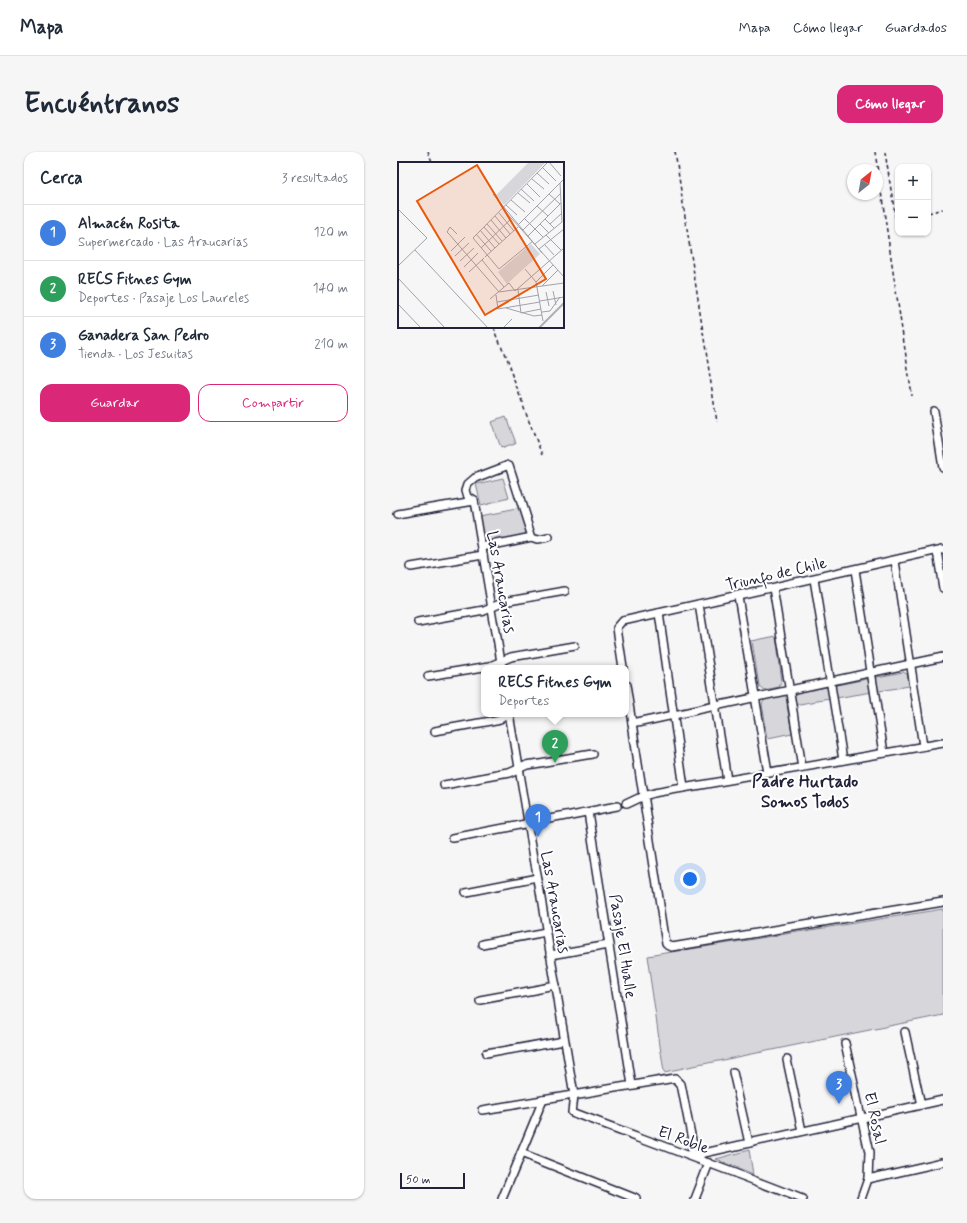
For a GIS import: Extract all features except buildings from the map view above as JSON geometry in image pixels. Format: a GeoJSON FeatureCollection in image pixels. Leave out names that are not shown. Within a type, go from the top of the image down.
{"type":"FeatureCollection","features":[{"type":"Feature","properties":{"kind":"street"},"geometry":{"type":"LineString","coordinates":[[934,411],[943,468]]}},
{"type":"Feature","properties":{"kind":"street","name":"Las Araucarias"},"geometry":{"type":"LineString","coordinates":[[502,664],[474,501],[468,497],[466,490],[471,481],[509,465],[532,538]]}},
{"type":"Feature","properties":{"kind":"street"},"geometry":{"type":"LineString","coordinates":[[397,514],[474,501]]}},
{"type":"Feature","properties":{"kind":"street"},"geometry":{"type":"LineString","coordinates":[[410,567],[483,551],[532,538],[538,539],[549,537]]}},
{"type":"Feature","properties":{"kind":"street"},"geometry":{"type":"LineString","coordinates":[[940,550],[943,588]]}},
{"type":"Feature","properties":{"kind":"street","name":"Triunfo de Chile"},"geometry":{"type":"LineString","coordinates":[[623,665],[616,628],[624,621],[940,550]]}},
{"type":"Feature","properties":{"kind":"street"},"geometry":{"type":"LineString","coordinates":[[895,561],[922,746]]}},
{"type":"Feature","properties":{"kind":"street"},"geometry":{"type":"LineString","coordinates":[[855,570],[884,752]]}},
{"type":"Feature","properties":{"kind":"street"},"geometry":{"type":"LineString","coordinates":[[814,579],[843,760]]}},
{"type":"Feature","properties":{"kind":"street"},"geometry":{"type":"LineString","coordinates":[[773,588],[802,767]]}},
{"type":"Feature","properties":{"kind":"street"},"geometry":{"type":"LineString","coordinates":[[418,622],[484,610],[503,602],[565,591]]}},
{"type":"Feature","properties":{"kind":"street"},"geometry":{"type":"LineString","coordinates":[[738,596],[768,773]]}},
{"type":"Feature","properties":{"kind":"street"},"geometry":{"type":"LineString","coordinates":[[699,604],[727,780]]}},
{"type":"Feature","properties":{"kind":"street"},"geometry":{"type":"LineString","coordinates":[[659,613],[684,788]]}},
{"type":"Feature","properties":{"kind":"street"},"geometry":{"type":"LineString","coordinates":[[502,664],[510,657],[575,646]]}},
{"type":"Feature","properties":{"kind":"street"},"geometry":{"type":"LineString","coordinates":[[632,724],[943,657]]}},
{"type":"Feature","properties":{"kind":"street"},"geometry":{"type":"LineString","coordinates":[[428,676],[481,667]]}},
{"type":"Feature","properties":{"kind":"street"},"geometry":{"type":"LineString","coordinates":[[629,704],[666,944],[672,947],[943,902]]}},
{"type":"Feature","properties":{"kind":"street"},"geometry":{"type":"LineString","coordinates":[[435,731],[505,717]]}},
{"type":"Feature","properties":{"kind":"street","name":"Las Araucarias"},"geometry":{"type":"LineString","coordinates":[[511,717],[574,1095]]}},
{"type":"Feature","properties":{"kind":"street"},"geometry":{"type":"LineString","coordinates":[[626,804],[643,796],[943,742]]}},
{"type":"Feature","properties":{"kind":"street"},"geometry":{"type":"LineString","coordinates":[[444,785],[509,773],[527,765],[592,754]]}},
{"type":"Feature","properties":{"kind":"street"},"geometry":{"type":"LineString","coordinates":[[453,838],[522,826],[528,823],[617,806]]}},
{"type":"Feature","properties":{"kind":"street","name":"Pasaje El Hualle"},"geometry":{"type":"LineString","coordinates":[[588,812],[631,1084]]}},
{"type":"Feature","properties":{"kind":"street"},"geometry":{"type":"LineString","coordinates":[[466,892],[537,878]]}},
{"type":"Feature","properties":{"kind":"street"},"geometry":{"type":"LineString","coordinates":[[482,944],[546,932]]}},
{"type":"Feature","properties":{"kind":"street"},"geometry":{"type":"LineString","coordinates":[[550,955],[609,945]]}},
{"type":"Feature","properties":{"kind":"street"},"geometry":{"type":"LineString","coordinates":[[480,1000],[556,986]]}},
{"type":"Feature","properties":{"kind":"street"},"geometry":{"type":"LineString","coordinates":[[905,1032],[921,1105]]}},
{"type":"Feature","properties":{"kind":"street"},"geometry":{"type":"LineString","coordinates":[[486,1054],[564,1040]]}},
{"type":"Feature","properties":{"kind":"street","name":"El Rosal"},"geometry":{"type":"LineString","coordinates":[[845,1043],[869,1153],[868,1179],[861,1199]]}},
{"type":"Feature","properties":{"kind":"street"},"geometry":{"type":"LineString","coordinates":[[787,1060],[802,1132]]}},
{"type":"Feature","properties":{"kind":"street"},"geometry":{"type":"LineString","coordinates":[[733,1072],[749,1143]]}},
{"type":"Feature","properties":{"kind":"street"},"geometry":{"type":"LineString","coordinates":[[484,1110],[631,1084],[675,1078],[681,1084],[692,1145],[691,1156],[943,1100]]}},
{"type":"Feature","properties":{"kind":"street","name":"El Roble"},"geometry":{"type":"LineString","coordinates":[[574,1095],[572,1112],[802,1199]]}},
{"type":"Feature","properties":{"kind":"street"},"geometry":{"type":"LineString","coordinates":[[502,1199],[544,1100]]}},
{"type":"Feature","properties":{"kind":"street"},"geometry":{"type":"LineString","coordinates":[[521,1153],[637,1199]]}},
{"type":"Feature","properties":{"kind":"street"},"geometry":{"type":"LineString","coordinates":[[868,1179],[943,1162]]}},
{"type":"Feature","properties":{"kind":"street"},"geometry":{"type":"LineString","coordinates":[[695,1199],[709,1163]]}},
{"type":"Feature","properties":{"kind":"path"},"geometry":{"type":"LineString","coordinates":[[428,152],[432,162]]}},
{"type":"Feature","properties":{"kind":"path"},"geometry":{"type":"LineString","coordinates":[[675,152],[717,422]]}},
{"type":"Feature","properties":{"kind":"path"},"geometry":{"type":"LineString","coordinates":[[875,152],[912,396]]}},
{"type":"Feature","properties":{"kind":"path"},"geometry":{"type":"LineString","coordinates":[[885,152],[895,215]]}},
{"type":"Feature","properties":{"kind":"path"},"geometry":{"type":"LineString","coordinates":[[931,211],[943,209]]}},
{"type":"Feature","properties":{"kind":"path"},"geometry":{"type":"LineString","coordinates":[[494,328],[542,455]]}},
{"type":"Feature","properties":{"kind":"shaded area"},"geometry":{"type":"Polygon","coordinates":[[[505,417],[515,443],[501,448],[492,422],[505,417]]]}},
{"type":"Feature","properties":{"kind":"shaded area"},"geometry":{"type":"Polygon","coordinates":[[[503,478],[509,498],[481,505],[476,484],[503,478]]]}},
{"type":"Feature","properties":{"kind":"shaded area"},"geometry":{"type":"Polygon","coordinates":[[[522,508],[527,534],[485,543],[480,516],[522,508]]]}},
{"type":"Feature","properties":{"kind":"shaded area"},"geometry":{"type":"Polygon","coordinates":[[[776,636],[782,681],[779,687],[764,690],[759,686],[752,641],[776,636]]]}},
{"type":"Feature","properties":{"kind":"shaded area"},"geometry":{"type":"Polygon","coordinates":[[[903,672],[907,674],[909,686],[787,706],[792,733],[768,738],[762,704],[765,699],[903,672]]]}},
{"type":"Feature","properties":{"kind":"shaded area"},"geometry":{"type":"Polygon","coordinates":[[[943,909],[943,1015],[664,1072],[647,956],[943,909]]]}},
{"type":"Feature","properties":{"kind":"shaded area"},"geometry":{"type":"Polygon","coordinates":[[[749,1150],[753,1174],[716,1159],[749,1150]]]}},
{"type":"Feature","properties":{"kind":"place","name":"RECS Fitnes Gym"},"geometry":{"type":"Point","coordinates":[555,763]}},
{"type":"Feature","properties":{"kind":"place","name":"Almacén Rosita"},"geometry":{"type":"Point","coordinates":[538,837]}},
{"type":"Feature","properties":{"kind":"place","name":"Ganadera San Pedro"},"geometry":{"type":"Point","coordinates":[839,1104]}},
{"type":"Feature","properties":{"kind":"district","name":"Padre Hurtado Somos Todos"},"geometry":{"type":"Point","coordinates":[805,791]}}]}
